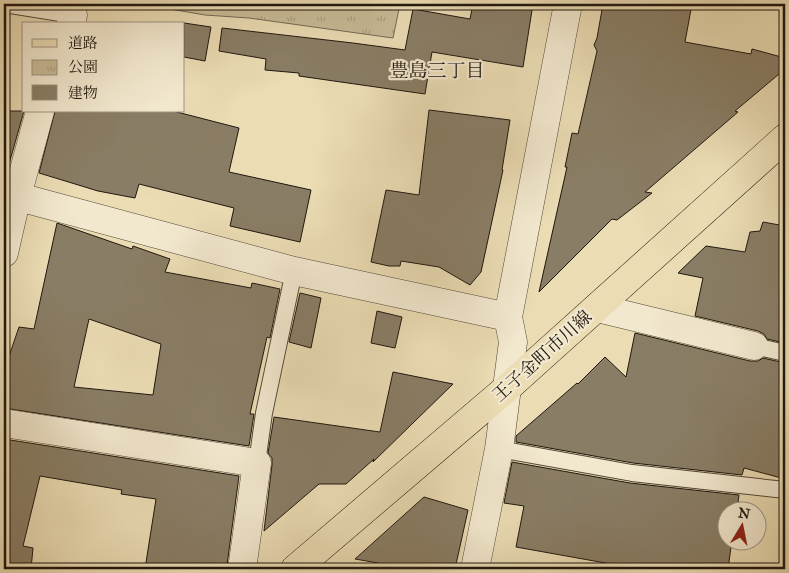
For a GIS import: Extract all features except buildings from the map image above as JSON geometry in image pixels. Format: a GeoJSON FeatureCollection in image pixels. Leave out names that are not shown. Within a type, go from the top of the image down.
{"type":"FeatureCollection","features":[{"type":"Feature","properties":{"kind":"main road","name":"王子金町市川線"},"geometry":{"type":"LineString","coordinates":[[296,569],[506,389],[785,138]]}},
{"type":"Feature","properties":{"kind":"street"},"geometry":{"type":"LineString","coordinates":[[475,569],[499,449],[514,342],[508,317],[568,4]]}},
{"type":"Feature","properties":{"kind":"street"},"geometry":{"type":"LineString","coordinates":[[4,253],[10,194],[40,112]]}},
{"type":"Feature","properties":{"kind":"street"},"geometry":{"type":"LineString","coordinates":[[10,194],[294,271],[508,317]]}},
{"type":"Feature","properties":{"kind":"street"},"geometry":{"type":"LineString","coordinates":[[597,308],[754,346]]}},
{"type":"Feature","properties":{"kind":"street"},"geometry":{"type":"LineString","coordinates":[[4,423],[257,463],[242,569]]}},
{"type":"Feature","properties":{"kind":"lane"},"geometry":{"type":"LineString","coordinates":[[4,4],[73,14]]}},
{"type":"Feature","properties":{"kind":"lane"},"geometry":{"type":"LineString","coordinates":[[257,463],[264,413],[294,271]]}},
{"type":"Feature","properties":{"kind":"lane"},"geometry":{"type":"LineString","coordinates":[[754,346],[785,353]]}},
{"type":"Feature","properties":{"kind":"lane"},"geometry":{"type":"LineString","coordinates":[[499,449],[632,473],[785,490]]}},
{"type":"Feature","properties":{"kind":"green space"},"geometry":{"type":"Polygon","coordinates":[[[141,4],[400,4],[393,38],[249,18],[205,15],[141,4]]]}},
{"type":"Feature","properties":{"kind":"district","name":"豊島三丁目"},"geometry":{"type":"Point","coordinates":[437,70]}}]}
